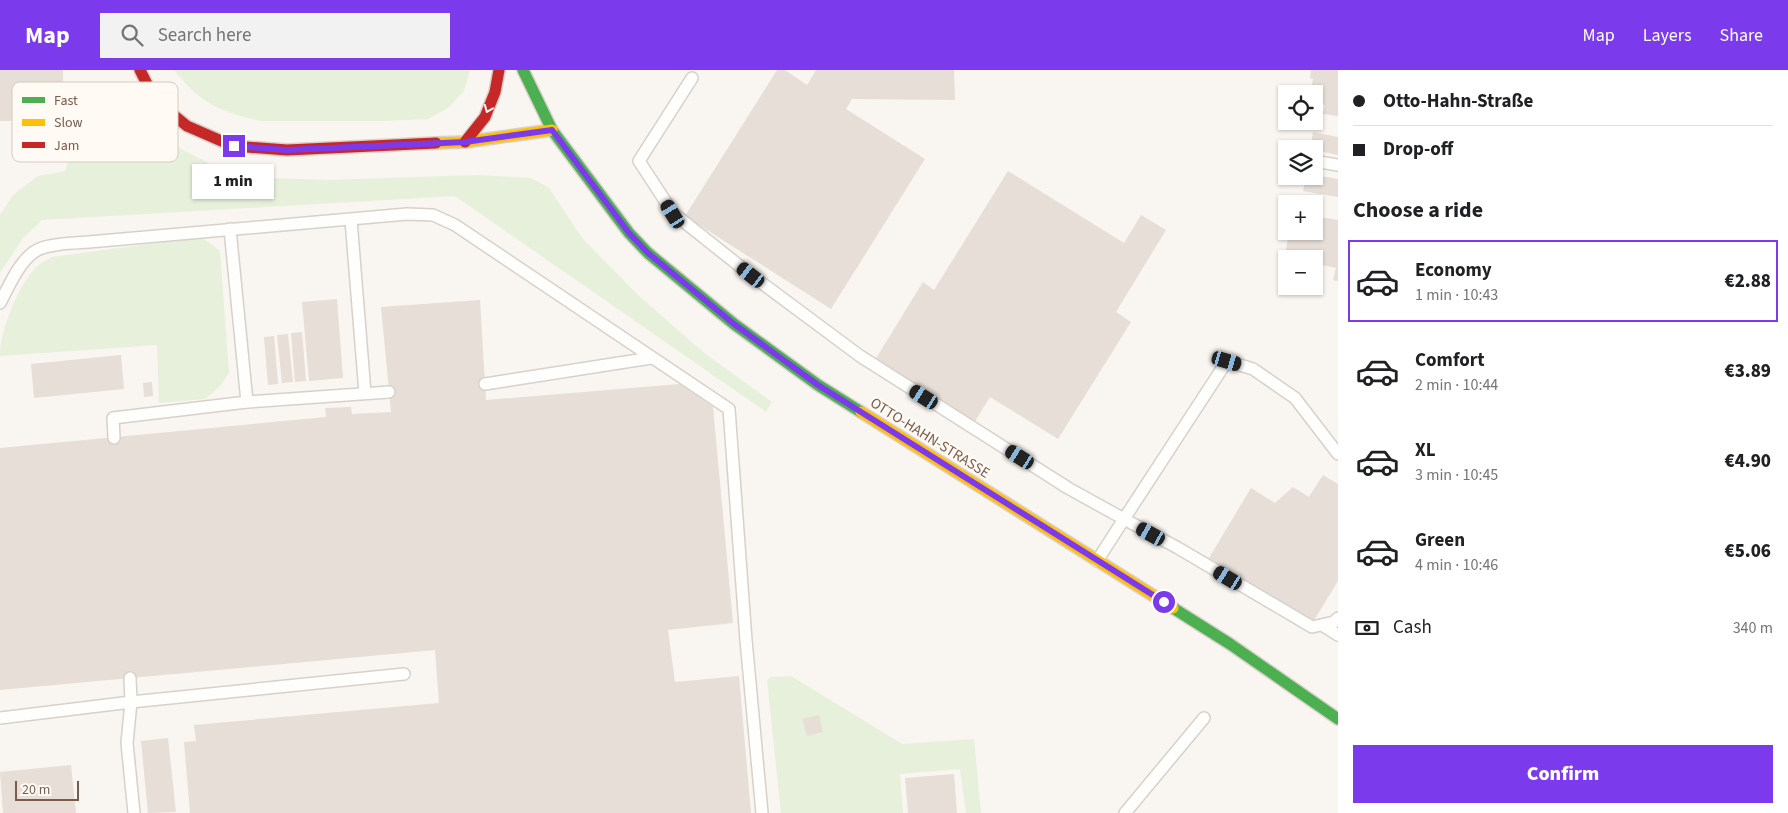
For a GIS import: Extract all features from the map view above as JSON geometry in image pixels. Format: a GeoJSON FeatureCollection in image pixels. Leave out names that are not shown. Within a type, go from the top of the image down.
{"type":"FeatureCollection","features":[{"type":"Feature","properties":{"kind":"main road"},"geometry":{"type":"LineString","coordinates":[[140,70],[146,82]]}},
{"type":"Feature","properties":{"kind":"main road"},"geometry":{"type":"LineString","coordinates":[[465,142],[485,117],[495,92],[498,70]]}},
{"type":"Feature","properties":{"kind":"main road","name":"OTTO-HAHN-STRASSE"},"geometry":{"type":"LineString","coordinates":[[523,70],[552,130],[629,233],[648,253],[734,324],[818,385],[1230,644],[1338,719]]}},
{"type":"Feature","properties":{"kind":"main road"},"geometry":{"type":"LineString","coordinates":[[178,119],[187,126],[234,146],[287,150],[465,142],[552,130]]}},
{"type":"Feature","properties":{"kind":"lane"},"geometry":{"type":"LineString","coordinates":[[692,78],[639,161],[673,214],[860,356],[1068,488],[1178,548],[1312,627],[1334,622],[1338,618]]}},
{"type":"Feature","properties":{"kind":"lane"},"geometry":{"type":"LineString","coordinates":[[1323,162],[1338,165]]}},
{"type":"Feature","properties":{"kind":"lane"},"geometry":{"type":"LineString","coordinates":[[0,303],[28,256],[40,248],[88,242],[407,214],[433,215],[455,225],[728,409],[762,813]]}},
{"type":"Feature","properties":{"kind":"lane"},"geometry":{"type":"LineString","coordinates":[[351,220],[365,393]]}},
{"type":"Feature","properties":{"kind":"lane"},"geometry":{"type":"LineString","coordinates":[[230,230],[247,402]]}},
{"type":"Feature","properties":{"kind":"lane"},"geometry":{"type":"LineString","coordinates":[[485,384],[652,358]]}},
{"type":"Feature","properties":{"kind":"lane"},"geometry":{"type":"LineString","coordinates":[[1097,561],[1227,361],[1253,369],[1295,398],[1338,454]]}},
{"type":"Feature","properties":{"kind":"lane"},"geometry":{"type":"LineString","coordinates":[[114,438],[113,418],[247,402],[390,392]]}},
{"type":"Feature","properties":{"kind":"lane"},"geometry":{"type":"LineString","coordinates":[[1322,625],[1338,635]]}},
{"type":"Feature","properties":{"kind":"lane"},"geometry":{"type":"LineString","coordinates":[[0,718],[132,702],[404,674]]}},
{"type":"Feature","properties":{"kind":"lane"},"geometry":{"type":"LineString","coordinates":[[130,678],[132,702],[127,743],[134,813]]}},
{"type":"Feature","properties":{"kind":"lane"},"geometry":{"type":"LineString","coordinates":[[1125,813],[1204,718]]}},
{"type":"Feature","properties":{"kind":"green space"},"geometry":{"type":"Polygon","coordinates":[[[174,70],[470,70],[464,91],[448,108],[428,119],[261,121],[222,110],[193,91],[174,70]]]}},
{"type":"Feature","properties":{"kind":"green space"},"geometry":{"type":"Polygon","coordinates":[[[178,147],[210,164],[235,172],[269,178],[328,180],[478,175],[531,178],[549,188],[582,238],[639,296],[703,352],[772,402],[766,412],[455,196],[42,220],[23,238],[0,273],[0,215],[13,195],[38,176],[65,171],[68,162],[178,162],[178,147]]]}},
{"type":"Feature","properties":{"kind":"green space"},"geometry":{"type":"Polygon","coordinates":[[[201,237],[220,251],[229,373],[220,386],[205,399],[159,403],[157,345],[0,356],[6,324],[15,301],[31,273],[46,260],[52,257],[201,237]]]}},
{"type":"Feature","properties":{"kind":"green space"},"geometry":{"type":"Polygon","coordinates":[[[791,676],[902,744],[974,739],[981,813],[966,813],[960,769],[900,774],[903,813],[781,813],[767,680],[771,677],[791,676]]]}},
{"type":"Feature","properties":{"kind":"building"},"geometry":{"type":"Polygon","coordinates":[[[0,70],[63,70],[63,82],[12,82],[12,121],[0,121],[0,70]]]}},
{"type":"Feature","properties":{"kind":"building"},"geometry":{"type":"Polygon","coordinates":[[[777,70],[785,70],[807,85],[816,70],[954,70],[955,100],[852,99],[846,109],[925,159],[831,309],[685,216],[777,70]]]}},
{"type":"Feature","properties":{"kind":"building"},"geometry":{"type":"Polygon","coordinates":[[[1311,70],[1338,70],[1338,116],[1323,114],[1325,105],[1323,105],[1323,85],[1312,85],[1313,79],[1310,78],[1311,70]]]}},
{"type":"Feature","properties":{"kind":"building"},"geometry":{"type":"Polygon","coordinates":[[[1313,132],[1338,137],[1338,155],[1323,152],[1323,140],[1312,140],[1313,132]]]}},
{"type":"Feature","properties":{"kind":"building"},"geometry":{"type":"Polygon","coordinates":[[[1008,171],[1124,243],[1141,215],[1166,230],[1116,312],[1131,322],[1058,439],[990,397],[974,423],[875,360],[923,282],[934,290],[1008,171]]]}},
{"type":"Feature","properties":{"kind":"building"},"geometry":{"type":"Polygon","coordinates":[[[1323,176],[1338,179],[1338,197],[1303,191],[1304,185],[1323,185],[1323,176]]]}},
{"type":"Feature","properties":{"kind":"building"},"geometry":{"type":"Polygon","coordinates":[[[1323,218],[1338,220],[1338,281],[1333,280],[1336,268],[1323,265],[1323,250],[1286,250],[1288,240],[1323,240],[1323,218]]]}},
{"type":"Feature","properties":{"kind":"building"},"geometry":{"type":"Polygon","coordinates":[[[337,299],[343,378],[309,381],[302,302],[337,299]]]}},
{"type":"Feature","properties":{"kind":"building"},"geometry":{"type":"Polygon","coordinates":[[[480,300],[486,400],[680,384],[713,407],[733,623],[668,630],[675,682],[739,676],[751,813],[190,813],[184,742],[196,741],[194,725],[439,703],[435,650],[0,690],[0,448],[326,417],[325,408],[351,407],[352,414],[391,412],[381,307],[480,300]]]}},
{"type":"Feature","properties":{"kind":"building"},"geometry":{"type":"Polygon","coordinates":[[[302,332],[306,381],[295,382],[291,333],[302,332]]]}},
{"type":"Feature","properties":{"kind":"building"},"geometry":{"type":"Polygon","coordinates":[[[288,334],[293,382],[282,383],[277,335],[288,334]]]}},
{"type":"Feature","properties":{"kind":"building"},"geometry":{"type":"Polygon","coordinates":[[[274,336],[278,384],[268,385],[264,337],[274,336]]]}},
{"type":"Feature","properties":{"kind":"building"},"geometry":{"type":"Polygon","coordinates":[[[121,355],[124,389],[34,398],[31,364],[121,355]]]}},
{"type":"Feature","properties":{"kind":"building"},"geometry":{"type":"Polygon","coordinates":[[[152,382],[153,396],[144,397],[143,383],[152,382]]]}},
{"type":"Feature","properties":{"kind":"building"},"geometry":{"type":"Polygon","coordinates":[[[1323,475],[1338,484],[1338,581],[1313,622],[1209,558],[1251,488],[1275,503],[1293,487],[1309,497],[1323,475]]]}},
{"type":"Feature","properties":{"kind":"building"},"geometry":{"type":"Polygon","coordinates":[[[819,715],[823,732],[807,736],[802,719],[819,715]]]}},
{"type":"Feature","properties":{"kind":"building"},"geometry":{"type":"Polygon","coordinates":[[[168,738],[176,812],[148,813],[141,741],[168,738]]]}},
{"type":"Feature","properties":{"kind":"building"},"geometry":{"type":"Polygon","coordinates":[[[71,765],[76,813],[3,813],[0,772],[71,765]]]}},
{"type":"Feature","properties":{"kind":"building"},"geometry":{"type":"Polygon","coordinates":[[[954,774],[957,813],[908,813],[905,778],[954,774]]]}},
{"type":"Feature","properties":{"kind":"traffic: fast"},"geometry":{"type":"LineString","coordinates":[[523,70],[552,130],[629,233],[648,253],[734,324],[818,385],[861,412]]}},
{"type":"Feature","properties":{"kind":"traffic: fast"},"geometry":{"type":"LineString","coordinates":[[1173,608],[1230,644],[1338,719]]}},
{"type":"Feature","properties":{"kind":"traffic: slow"},"geometry":{"type":"LineString","coordinates":[[436,143],[465,142],[552,130]]}},
{"type":"Feature","properties":{"kind":"traffic: slow"},"geometry":{"type":"LineString","coordinates":[[861,412],[1173,608]]}},
{"type":"Feature","properties":{"kind":"traffic: jam"},"geometry":{"type":"LineString","coordinates":[[140,70],[146,82]]}},
{"type":"Feature","properties":{"kind":"traffic: jam"},"geometry":{"type":"LineString","coordinates":[[465,142],[485,117],[495,92],[499,70]]}},
{"type":"Feature","properties":{"kind":"traffic: jam"},"geometry":{"type":"LineString","coordinates":[[178,119],[187,126],[233,146],[287,150],[436,143]]}},
{"type":"Feature","properties":{"kind":"route"},"geometry":{"type":"LineString","coordinates":[[234,146],[287,150],[465,142],[552,130],[629,233],[648,253],[734,324],[818,385],[1164,602]]}}]}
